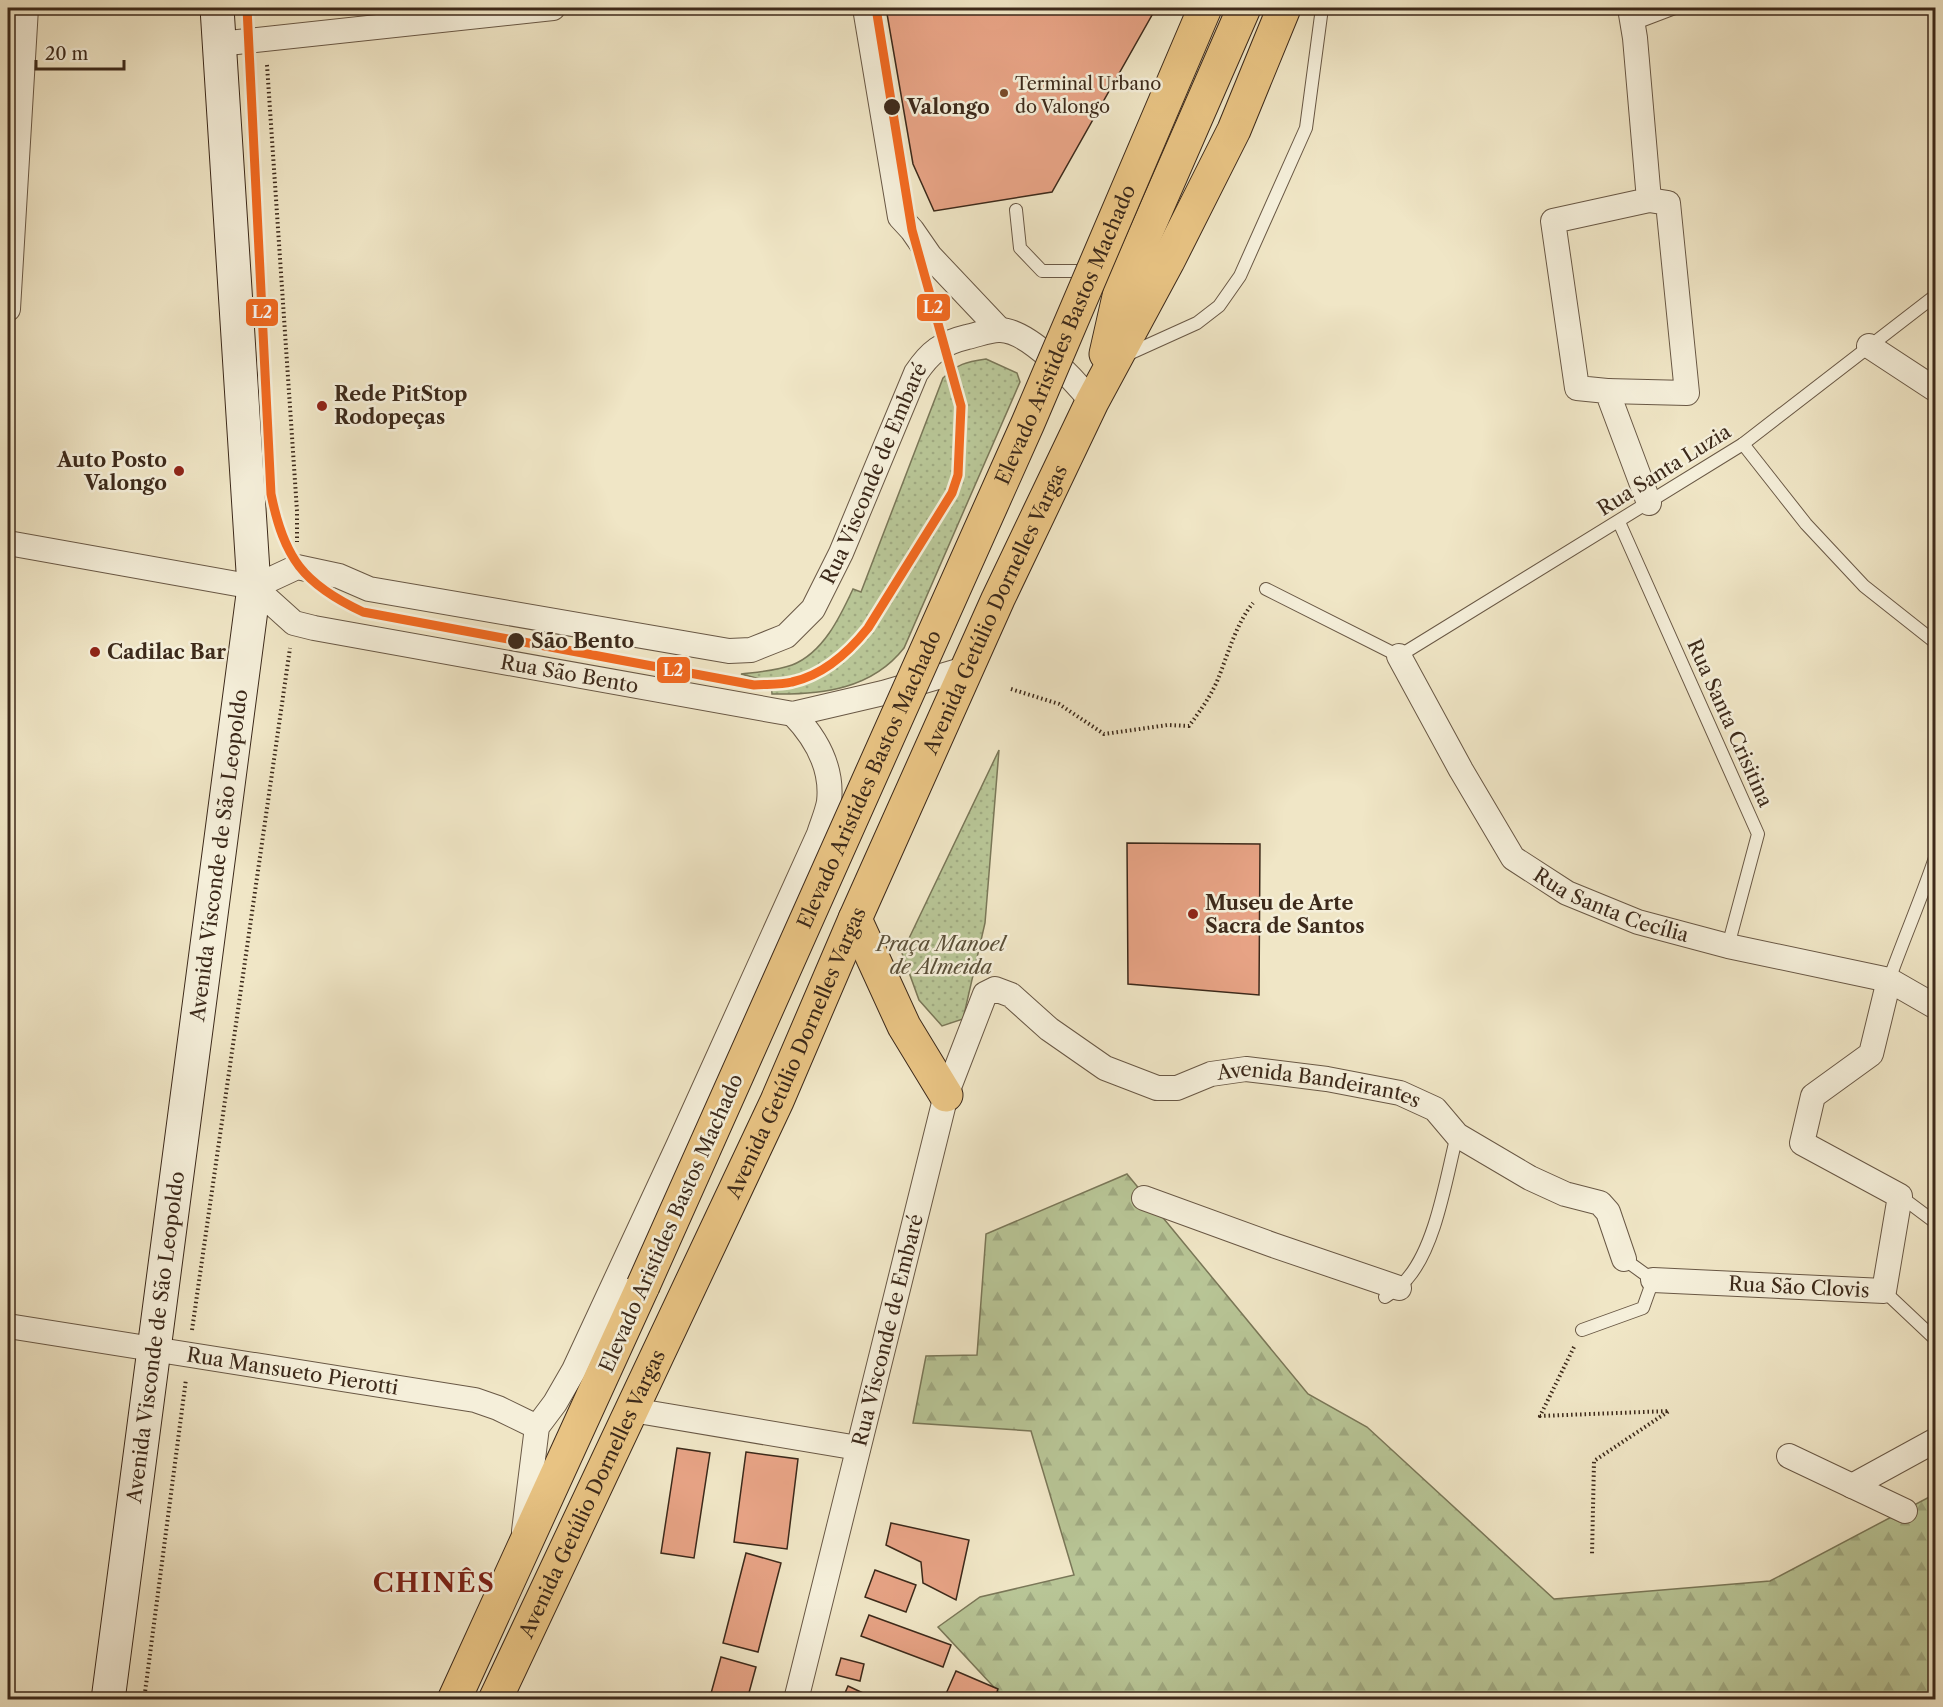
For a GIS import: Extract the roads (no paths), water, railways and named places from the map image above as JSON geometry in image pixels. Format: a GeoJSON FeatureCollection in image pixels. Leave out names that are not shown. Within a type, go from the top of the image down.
{"type":"FeatureCollection","features":[{"type":"Feature","properties":{"kind":"main road","name":"Avenida Visconde de São Leopoldo"},"geometry":{"type":"LineString","coordinates":[[108,1700],[254,587],[217,8]]}},
{"type":"Feature","properties":{"kind":"main road","name":"Elevado Aristides Bastos Machado"},"geometry":{"type":"LineString","coordinates":[[454,1700],[522,1547],[600,1383],[1028,423],[1205,8]]}},
{"type":"Feature","properties":{"kind":"main road"},"geometry":{"type":"LineString","coordinates":[[1094,398],[1120,292],[1122,267],[1244,8]]}},
{"type":"Feature","properties":{"kind":"main road"},"geometry":{"type":"LineString","coordinates":[[1094,398],[1168,261],[1234,130],[1284,8]]}},
{"type":"Feature","properties":{"kind":"main road","name":"Avenida Getúlio Dornelles Vargas"},"geometry":{"type":"LineString","coordinates":[[495,1700],[777,1101],[965,669],[1094,398]]}},
{"type":"Feature","properties":{"kind":"main road"},"geometry":{"type":"LineString","coordinates":[[855,919],[904,1026],[946,1095]]}},
{"type":"Feature","properties":{"kind":"street"},"geometry":{"type":"LineString","coordinates":[[8,309],[26,8]]}},
{"type":"Feature","properties":{"kind":"street"},"geometry":{"type":"LineString","coordinates":[[219,44],[553,8]]}},
{"type":"Feature","properties":{"kind":"street"},"geometry":{"type":"LineString","coordinates":[[865,8],[900,217],[937,263],[999,330],[1022,337],[1037,347],[1094,398]]}},
{"type":"Feature","properties":{"kind":"street"},"geometry":{"type":"LineString","coordinates":[[1631,16],[1649,200]]}},
{"type":"Feature","properties":{"kind":"street"},"geometry":{"type":"LineString","coordinates":[[1649,200],[1668,203],[1687,393],[1607,391],[1577,388],[1553,221],[1649,200]]}},
{"type":"Feature","properties":{"kind":"street","name":"Rua Visconde de Embaré"},"geometry":{"type":"LineString","coordinates":[[254,587],[297,567],[339,576],[369,589],[729,651],[751,650],[786,636],[817,601],[841,553],[916,373],[926,358],[943,345],[957,339],[999,330]]}},
{"type":"Feature","properties":{"kind":"street"},"geometry":{"type":"LineString","coordinates":[[1869,346],[1935,390]]}},
{"type":"Feature","properties":{"kind":"street"},"geometry":{"type":"LineString","coordinates":[[1607,391],[1649,503]]}},
{"type":"Feature","properties":{"kind":"street"},"geometry":{"type":"LineString","coordinates":[[8,543],[254,587]]}},
{"type":"Feature","properties":{"kind":"street","name":"Rua São Bento"},"geometry":{"type":"LineString","coordinates":[[254,587],[294,623],[314,628],[793,714],[883,693],[965,669]]}},
{"type":"Feature","properties":{"kind":"street","name":"Rua Santa Cecília"},"geometry":{"type":"LineString","coordinates":[[1399,656],[1461,770],[1514,858],[1567,893],[1638,922],[1728,946],[1889,980],[1935,1007]]}},
{"type":"Feature","properties":{"kind":"street"},"geometry":{"type":"LineString","coordinates":[[522,1547],[537,1427],[555,1403],[574,1370],[819,834],[829,804],[830,780],[823,755],[808,730],[793,714]]}},
{"type":"Feature","properties":{"kind":"street"},"geometry":{"type":"LineString","coordinates":[[1889,980],[1871,1054],[1814,1096],[1802,1143],[1900,1196]]}},
{"type":"Feature","properties":{"kind":"street","name":"Rua Visconde de Embaré"},"geometry":{"type":"LineString","coordinates":[[796,1700],[946,1095],[985,994],[995,989],[1011,995]]}},
{"type":"Feature","properties":{"kind":"street","name":"Avenida Bandeirantes"},"geometry":{"type":"LineString","coordinates":[[1011,995],[1049,1029],[1105,1068],[1157,1088],[1177,1088],[1210,1074],[1246,1070],[1327,1079],[1400,1093],[1435,1109],[1457,1135],[1530,1179],[1566,1194],[1600,1203],[1608,1212],[1624,1259]]}},
{"type":"Feature","properties":{"kind":"street","name":"Rua São Clovis"},"geometry":{"type":"LineString","coordinates":[[1653,1280],[1884,1291],[1900,1196]]}},
{"type":"Feature","properties":{"kind":"street"},"geometry":{"type":"LineString","coordinates":[[1144,1198],[1392,1292]]}},
{"type":"Feature","properties":{"kind":"street","name":"Rua Mansueto Pierotti"},"geometry":{"type":"LineString","coordinates":[[8,1326],[475,1400],[498,1408],[537,1427]]}},
{"type":"Feature","properties":{"kind":"street"},"geometry":{"type":"LineString","coordinates":[[633,1410],[858,1448]]}},
{"type":"Feature","properties":{"kind":"street"},"geometry":{"type":"LineString","coordinates":[[1852,1486],[1935,1440]]}},
{"type":"Feature","properties":{"kind":"street"},"geometry":{"type":"LineString","coordinates":[[1789,1456],[1905,1511]]}},
{"type":"Feature","properties":{"kind":"lane"},"geometry":{"type":"LineString","coordinates":[[1115,360],[1197,323],[1219,306],[1240,276],[1306,128],[1322,8]]}},
{"type":"Feature","properties":{"kind":"lane"},"geometry":{"type":"LineString","coordinates":[[1631,16],[1675,8]]}},
{"type":"Feature","properties":{"kind":"lane"},"geometry":{"type":"LineString","coordinates":[[1016,210],[1020,248],[1042,271],[1080,272],[1168,261]]}},
{"type":"Feature","properties":{"kind":"lane","name":"Rua Santa Luzia"},"geometry":{"type":"LineString","coordinates":[[1399,656],[1743,444],[1935,295]]}},
{"type":"Feature","properties":{"kind":"lane"},"geometry":{"type":"LineString","coordinates":[[1743,444],[1806,524],[1864,586],[1935,643]]}},
{"type":"Feature","properties":{"kind":"lane","name":"Rua Santa Crisitina"},"geometry":{"type":"LineString","coordinates":[[1619,522],[1758,834],[1728,946]]}},
{"type":"Feature","properties":{"kind":"lane"},"geometry":{"type":"LineString","coordinates":[[1266,589],[1399,656]]}},
{"type":"Feature","properties":{"kind":"lane"},"geometry":{"type":"LineString","coordinates":[[1889,980],[1905,933],[1926,886],[1935,855]]}},
{"type":"Feature","properties":{"kind":"lane"},"geometry":{"type":"LineString","coordinates":[[1392,1292],[1408,1278],[1432,1233],[1457,1135]]}},
{"type":"Feature","properties":{"kind":"lane"},"geometry":{"type":"LineString","coordinates":[[1900,1196],[1935,1223]]}},
{"type":"Feature","properties":{"kind":"lane"},"geometry":{"type":"LineString","coordinates":[[1582,1330],[1643,1308],[1653,1280],[1624,1259]]}},
{"type":"Feature","properties":{"kind":"lane"},"geometry":{"type":"LineString","coordinates":[[1884,1291],[1935,1340]]}},
{"type":"Feature","properties":{"kind":"place","name":"Terminal Urbano do Valongo"},"geometry":{"type":"Point","coordinates":[1004,93]}},
{"type":"Feature","properties":{"kind":"place","name":"Valongo"},"geometry":{"type":"Point","coordinates":[892,107]}},
{"type":"Feature","properties":{"kind":"place","name":"Rede PitStop Rodopeças"},"geometry":{"type":"Point","coordinates":[322,406]}},
{"type":"Feature","properties":{"kind":"place","name":"Auto Posto Valongo"},"geometry":{"type":"Point","coordinates":[179,471]}},
{"type":"Feature","properties":{"kind":"place","name":"São Bento"},"geometry":{"type":"Point","coordinates":[516,641]}},
{"type":"Feature","properties":{"kind":"place","name":"Cadilac Bar"},"geometry":{"type":"Point","coordinates":[95,652]}},
{"type":"Feature","properties":{"kind":"place","name":"Museu de Arte Sacra de Santos"},"geometry":{"type":"Point","coordinates":[1193,914]}},
{"type":"Feature","properties":{"kind":"district","name":"CHINÊS"},"geometry":{"type":"Point","coordinates":[434,1583]}},
{"type":"Feature","properties":{"kind":"park label","name":"Praça Manoel de Almeida"},"geometry":{"type":"Point","coordinates":[941,956]}}]}
